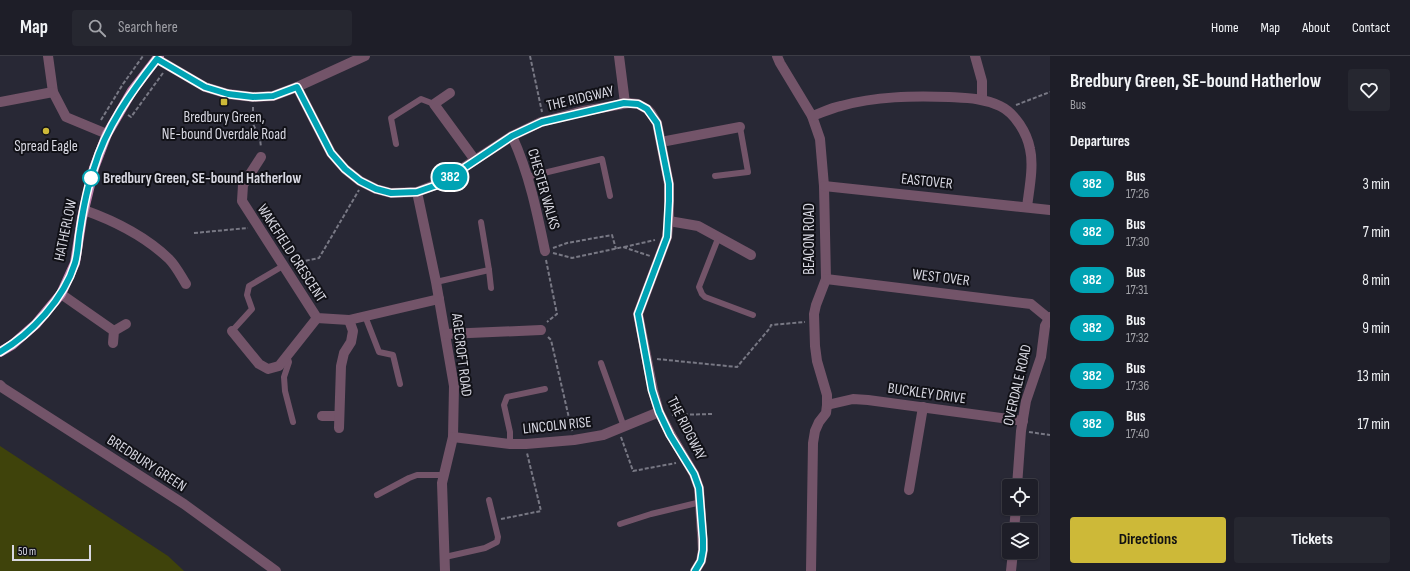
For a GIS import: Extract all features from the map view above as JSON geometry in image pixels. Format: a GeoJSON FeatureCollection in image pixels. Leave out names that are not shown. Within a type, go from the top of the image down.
{"type":"FeatureCollection","features":[{"type":"Feature","properties":{"kind":"main road","name":"HATHERLOW"},"geometry":{"type":"LineString","coordinates":[[0,352],[12,345],[36,324],[61,294],[75,264],[84,210],[94,168],[107,134],[132,91],[158,57]]}},
{"type":"Feature","properties":{"kind":"street"},"geometry":{"type":"LineString","coordinates":[[48,56],[53,92],[66,117],[107,134]]}},
{"type":"Feature","properties":{"kind":"street"},"geometry":{"type":"LineString","coordinates":[[158,57],[169,66],[205,87],[228,94],[253,97],[273,96],[297,87],[365,56]]}},
{"type":"Feature","properties":{"kind":"street"},"geometry":{"type":"LineString","coordinates":[[619,56],[624,103]]}},
{"type":"Feature","properties":{"kind":"street","name":"BEACON ROAD"},"geometry":{"type":"LineString","coordinates":[[778,56],[780,63],[812,116],[820,139],[824,186],[826,279],[818,297],[814,314],[817,361],[827,395],[828,405]]}},
{"type":"Feature","properties":{"kind":"street"},"geometry":{"type":"LineString","coordinates":[[975,56],[982,81],[982,99]]}},
{"type":"Feature","properties":{"kind":"street","name":"THE RIDGWAY"},"geometry":{"type":"LineString","coordinates":[[297,87],[331,153],[345,169],[376,189],[391,193],[417,192],[440,184],[512,136],[539,123],[624,103],[638,104],[651,113],[657,123],[669,184],[669,221],[667,237],[638,314],[652,390],[660,414],[670,435],[687,461],[697,481],[701,502],[703,550],[701,561],[695,571]]}},
{"type":"Feature","properties":{"kind":"street"},"geometry":{"type":"LineString","coordinates":[[0,102],[53,92]]}},
{"type":"Feature","properties":{"kind":"street"},"geometry":{"type":"LineString","coordinates":[[450,93],[434,104],[475,160]]}},
{"type":"Feature","properties":{"kind":"street"},"geometry":{"type":"LineString","coordinates":[[812,116],[840,106],[892,98],[922,96],[982,99],[1001,106],[1013,116],[1023,130],[1030,150],[1031,172],[1027,207],[1050,210]]}},
{"type":"Feature","properties":{"kind":"street"},"geometry":{"type":"LineString","coordinates":[[661,142],[740,127]]}},
{"type":"Feature","properties":{"kind":"street","name":"CHESTER WALKS"},"geometry":{"type":"LineString","coordinates":[[512,136],[533,193],[545,251]]}},
{"type":"Feature","properties":{"kind":"street","name":"WAKEFIELD CRESCENT"},"geometry":{"type":"LineString","coordinates":[[261,157],[243,185],[242,201],[317,318],[350,320],[439,299]]}},
{"type":"Feature","properties":{"kind":"street","name":"EASTOVER"},"geometry":{"type":"LineString","coordinates":[[824,186],[1027,207]]}},
{"type":"Feature","properties":{"kind":"street","name":"AGECROFT ROAD"},"geometry":{"type":"LineString","coordinates":[[417,192],[446,334],[454,386],[453,437],[442,483],[445,571]]}},
{"type":"Feature","properties":{"kind":"street"},"geometry":{"type":"LineString","coordinates":[[84,210],[111,220],[130,230],[148,243],[169,260],[186,284]]}},
{"type":"Feature","properties":{"kind":"street"},"geometry":{"type":"LineString","coordinates":[[669,221],[698,226],[719,236],[751,255]]}},
{"type":"Feature","properties":{"kind":"street","name":"WEST OVER"},"geometry":{"type":"LineString","coordinates":[[826,279],[1031,304],[1049,318]]}},
{"type":"Feature","properties":{"kind":"street"},"geometry":{"type":"LineString","coordinates":[[61,294],[114,331]]}},
{"type":"Feature","properties":{"kind":"street"},"geometry":{"type":"LineString","coordinates":[[232,331],[259,364],[268,369],[279,366],[317,318]]}},
{"type":"Feature","properties":{"kind":"street","name":"OVERDALE ROAD"},"geometry":{"type":"LineString","coordinates":[[1018,479],[1022,426],[1026,401],[1041,357],[1045,326],[1049,318]]}},
{"type":"Feature","properties":{"kind":"street"},"geometry":{"type":"LineString","coordinates":[[339,428],[341,366],[344,353],[351,342],[353,331],[350,320]]}},
{"type":"Feature","properties":{"kind":"street"},"geometry":{"type":"LineString","coordinates":[[114,331],[126,324]]}},
{"type":"Feature","properties":{"kind":"street"},"geometry":{"type":"LineString","coordinates":[[446,334],[541,330]]}},
{"type":"Feature","properties":{"kind":"street"},"geometry":{"type":"LineString","coordinates":[[113,343],[114,331]]}},
{"type":"Feature","properties":{"kind":"street","name":"BREDBURY GREEN"},"geometry":{"type":"LineString","coordinates":[[0,385],[184,504],[276,571]]}},
{"type":"Feature","properties":{"kind":"street","name":"BUCKLEY DRIVE"},"geometry":{"type":"LineString","coordinates":[[828,405],[853,399],[923,407],[1022,426]]}},
{"type":"Feature","properties":{"kind":"street"},"geometry":{"type":"LineString","coordinates":[[811,571],[813,443],[815,431],[819,422],[826,413],[828,405]]}},
{"type":"Feature","properties":{"kind":"street"},"geometry":{"type":"LineString","coordinates":[[909,490],[923,407]]}},
{"type":"Feature","properties":{"kind":"street","name":"LINCOLN RISE"},"geometry":{"type":"LineString","coordinates":[[453,437],[510,444],[574,440],[604,435],[660,414]]}},
{"type":"Feature","properties":{"kind":"street"},"geometry":{"type":"LineString","coordinates":[[322,416],[339,416]]}},
{"type":"Feature","properties":{"kind":"street"},"geometry":{"type":"LineString","coordinates":[[1011,571],[1012,559]]}},
{"type":"Feature","properties":{"kind":"lane"},"geometry":{"type":"LineString","coordinates":[[396,144],[391,118],[421,99],[434,104]]}},
{"type":"Feature","properties":{"kind":"lane"},"geometry":{"type":"LineString","coordinates":[[715,176],[748,172],[740,127]]}},
{"type":"Feature","properties":{"kind":"lane"},"geometry":{"type":"LineString","coordinates":[[527,177],[602,159],[610,196]]}},
{"type":"Feature","properties":{"kind":"lane"},"geometry":{"type":"LineString","coordinates":[[481,222],[491,288]]}},
{"type":"Feature","properties":{"kind":"lane"},"geometry":{"type":"LineString","coordinates":[[719,236],[699,287],[700,290],[705,297],[753,315]]}},
{"type":"Feature","properties":{"kind":"lane"},"geometry":{"type":"LineString","coordinates":[[232,331],[252,309],[247,295],[249,286],[283,266]]}},
{"type":"Feature","properties":{"kind":"lane"},"geometry":{"type":"LineString","coordinates":[[436,282],[489,270]]}},
{"type":"Feature","properties":{"kind":"lane"},"geometry":{"type":"LineString","coordinates":[[366,316],[379,352],[394,355],[400,384]]}},
{"type":"Feature","properties":{"kind":"lane"},"geometry":{"type":"LineString","coordinates":[[287,356],[289,362],[284,377],[285,391],[293,422]]}},
{"type":"Feature","properties":{"kind":"lane"},"geometry":{"type":"LineString","coordinates":[[601,363],[621,428]]}},
{"type":"Feature","properties":{"kind":"lane"},"geometry":{"type":"LineString","coordinates":[[510,444],[510,432],[504,405],[507,397],[545,389]]}},
{"type":"Feature","properties":{"kind":"lane"},"geometry":{"type":"LineString","coordinates":[[377,495],[417,475],[444,474]]}},
{"type":"Feature","properties":{"kind":"lane"},"geometry":{"type":"LineString","coordinates":[[445,557],[485,548],[497,542],[498,537],[489,500]]}},
{"type":"Feature","properties":{"kind":"lane"},"geometry":{"type":"LineString","coordinates":[[620,524],[651,514],[701,502]]}},
{"type":"Feature","properties":{"kind":"path"},"geometry":{"type":"LineString","coordinates":[[530,56],[542,112],[536,114],[539,123]]}},
{"type":"Feature","properties":{"kind":"path"},"geometry":{"type":"LineString","coordinates":[[131,117],[169,66]]}},
{"type":"Feature","properties":{"kind":"path"},"geometry":{"type":"LineString","coordinates":[[1005,110],[1050,92]]}},
{"type":"Feature","properties":{"kind":"path"},"geometry":{"type":"LineString","coordinates":[[253,97],[253,124],[260,139],[261,157]]}},
{"type":"Feature","properties":{"kind":"path"},"geometry":{"type":"LineString","coordinates":[[283,266],[318,258],[363,182]]}},
{"type":"Feature","properties":{"kind":"path"},"geometry":{"type":"LineString","coordinates":[[194,233],[247,228],[256,223]]}},
{"type":"Feature","properties":{"kind":"path"},"geometry":{"type":"LineString","coordinates":[[545,251],[567,243],[612,235],[616,249]]}},
{"type":"Feature","properties":{"kind":"path"},"geometry":{"type":"LineString","coordinates":[[545,251],[572,258],[667,237]]}},
{"type":"Feature","properties":{"kind":"path"},"geometry":{"type":"LineString","coordinates":[[623,247],[659,259]]}},
{"type":"Feature","properties":{"kind":"path"},"geometry":{"type":"LineString","coordinates":[[545,251],[557,314],[549,319],[541,330],[552,340],[574,440]]}},
{"type":"Feature","properties":{"kind":"path"},"geometry":{"type":"LineString","coordinates":[[646,362],[657,359],[737,367],[771,325],[815,322]]}},
{"type":"Feature","properties":{"kind":"path"},"geometry":{"type":"LineString","coordinates":[[660,414],[713,414]]}},
{"type":"Feature","properties":{"kind":"path"},"geometry":{"type":"LineString","coordinates":[[1022,426],[1050,436]]}},
{"type":"Feature","properties":{"kind":"path"},"geometry":{"type":"LineString","coordinates":[[621,428],[632,471],[687,461]]}},
{"type":"Feature","properties":{"kind":"path"},"geometry":{"type":"LineString","coordinates":[[494,520],[541,511],[527,450]]}},
{"type":"Feature","properties":{"kind":"green space"},"geometry":{"type":"Polygon","coordinates":[[[0,446],[168,556],[184,571],[0,571],[0,446]]]}},
{"type":"Feature","properties":{"kind":"bus line","name":"382"},"geometry":{"type":"LineString","coordinates":[[0,352],[12,345],[36,324],[61,294],[75,264],[82,218],[94,168],[107,134],[132,91],[157,59],[205,87],[228,94],[253,97],[273,96],[297,87],[331,153],[345,169],[360,181],[376,189],[391,193],[417,192],[440,184],[512,136],[526,128],[542,122],[562,116],[624,103],[638,104],[651,113],[657,123],[669,184],[669,221],[667,237],[638,314],[652,390],[659,412],[670,435],[694,474],[699,488],[703,550],[701,561],[695,571]]}},
{"type":"Feature","properties":{"kind":"place","name":"Bredbury Green, NE-bound Overdale Road"},"geometry":{"type":"Point","coordinates":[224,102]}},
{"type":"Feature","properties":{"kind":"place","name":"Spread Eagle"},"geometry":{"type":"Point","coordinates":[46,131]}},
{"type":"Feature","properties":{"kind":"place","name":"Bredbury Green, SE-bound Hatherlow"},"geometry":{"type":"Point","coordinates":[91,178]}}]}
